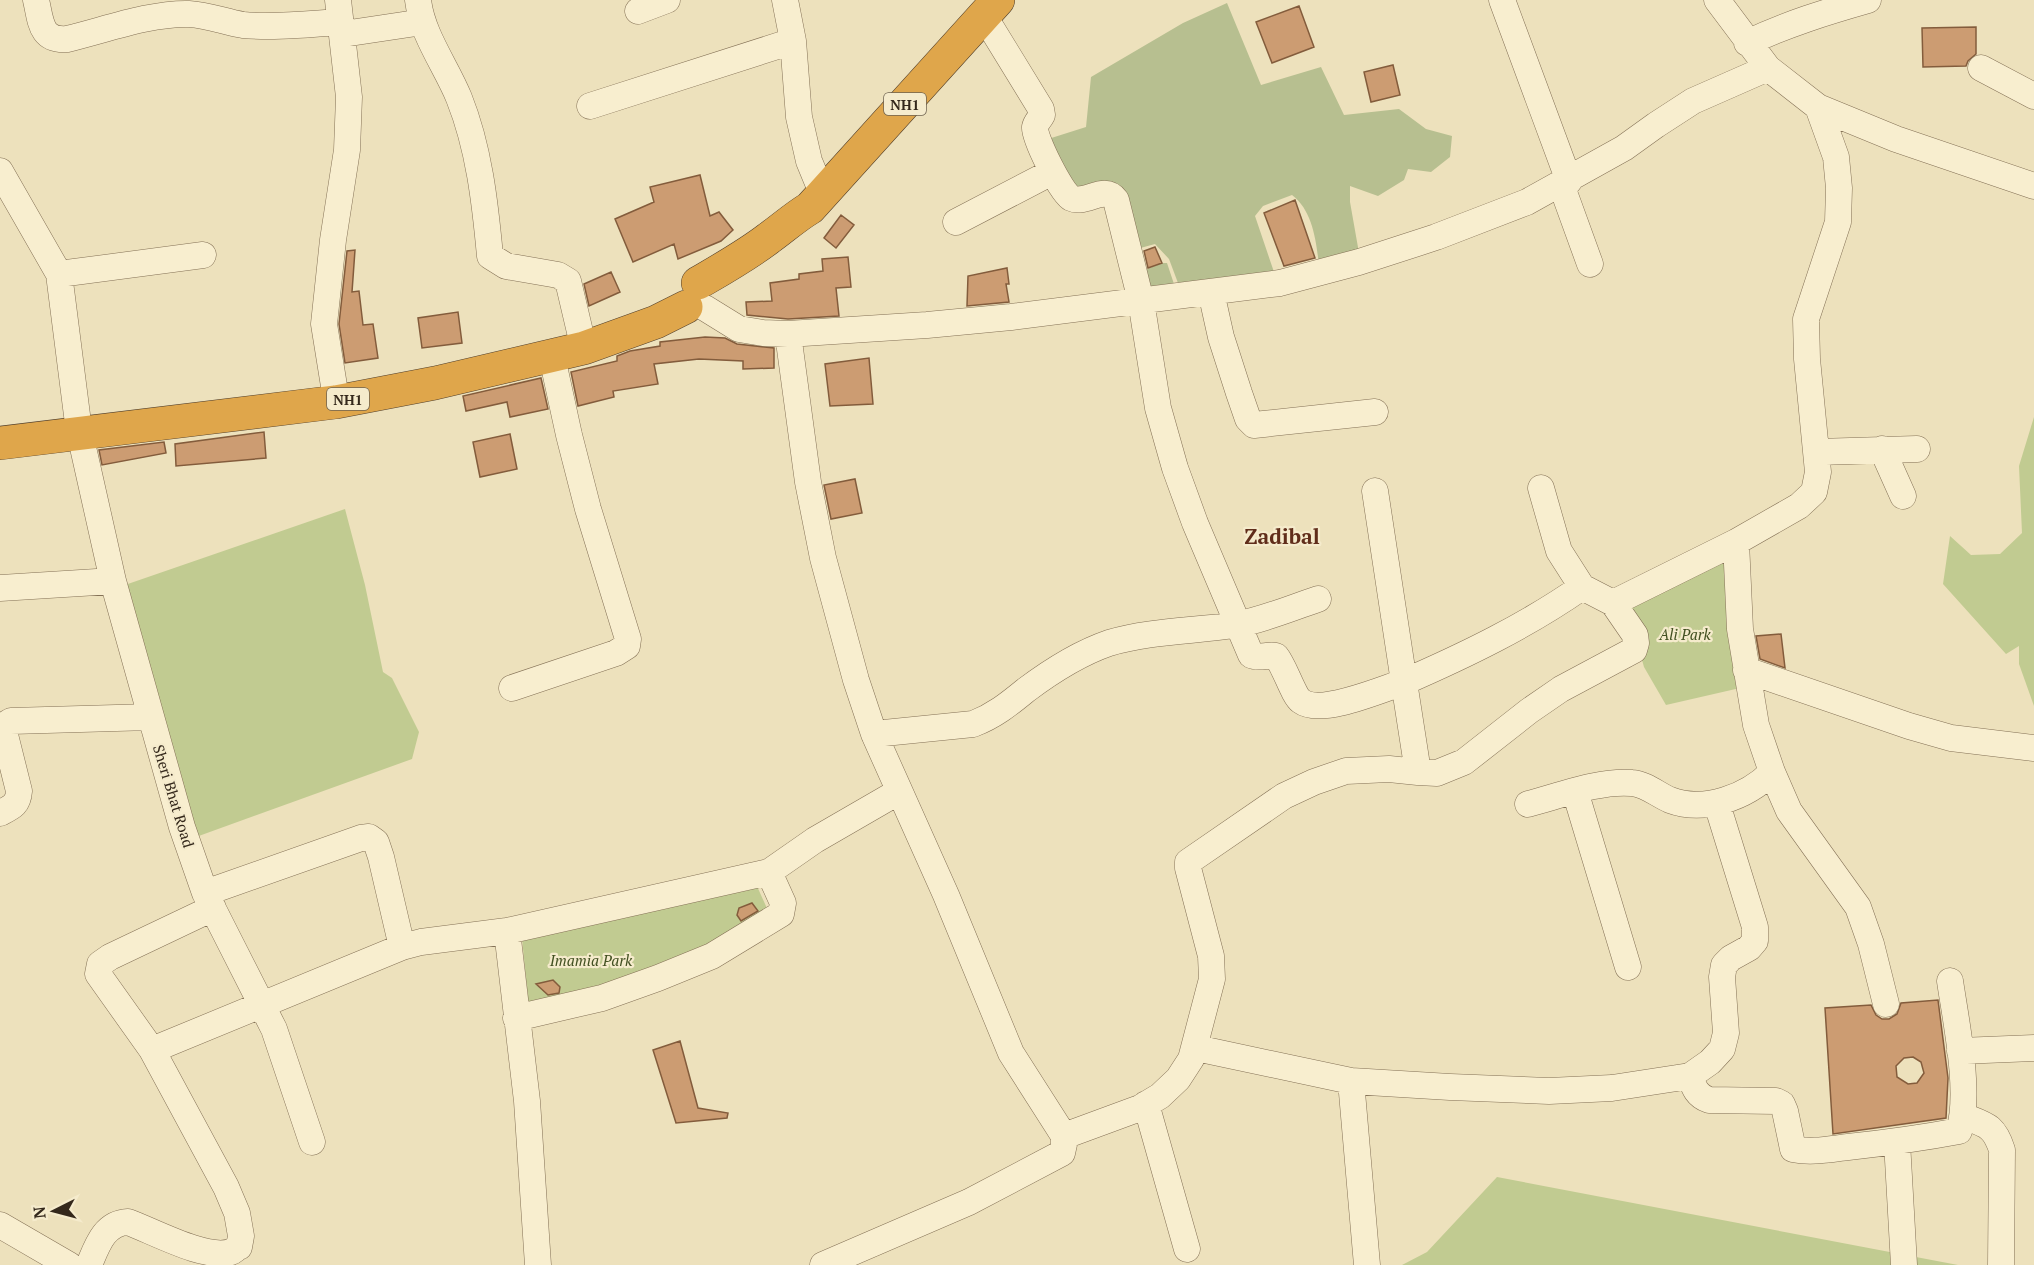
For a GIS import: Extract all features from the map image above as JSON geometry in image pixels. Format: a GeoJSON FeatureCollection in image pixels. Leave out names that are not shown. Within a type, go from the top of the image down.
{"type":"FeatureCollection","features":[{"type":"Feature","properties":{"kind":"highway","name":"NH1"},"geometry":{"type":"LineString","coordinates":[[0,430],[79,428],[336,402],[552,357],[630,332],[697,298],[730,265],[817,202],[991,8]]}},
{"type":"Feature","properties":{"kind":"highway","name":"NH1"},"geometry":{"type":"LineString","coordinates":[[0,443],[334,386],[454,363],[543,343],[697,298]]}},
{"type":"Feature","properties":{"kind":"street"},"geometry":{"type":"LineString","coordinates":[[36,0],[44,31],[49,37],[57,40],[172,15],[204,16],[243,25],[266,26],[420,11],[459,98],[470,130],[484,194],[490,256],[506,266],[558,275],[568,281],[580,332]]}},
{"type":"Feature","properties":{"kind":"street"},"geometry":{"type":"LineString","coordinates":[[638,11],[667,0]]}},
{"type":"Feature","properties":{"kind":"street"},"geometry":{"type":"LineString","coordinates":[[785,0],[793,41],[799,117],[817,202]]}},
{"type":"Feature","properties":{"kind":"street"},"geometry":{"type":"LineString","coordinates":[[1502,0],[1565,182],[1590,264]]}},
{"type":"Feature","properties":{"kind":"street"},"geometry":{"type":"LineString","coordinates":[[1717,0],[1768,68],[1818,107],[1896,139],[2034,186]]}},
{"type":"Feature","properties":{"kind":"street"},"geometry":{"type":"LineString","coordinates":[[1747,43],[1790,24],[1868,0]]}},
{"type":"Feature","properties":{"kind":"street"},"geometry":{"type":"LineString","coordinates":[[991,8],[1041,109],[1042,115],[1036,123],[1035,131],[1052,172],[1071,198],[1077,199],[1107,193],[1116,200],[1141,300],[1158,408],[1172,458],[1195,523],[1251,655],[1276,656],[1299,700],[1310,705],[1324,705],[1356,699],[1404,682],[1502,636],[1548,611],[1582,587]]}},
{"type":"Feature","properties":{"kind":"street"},"geometry":{"type":"LineString","coordinates":[[334,386],[324,324],[333,240],[347,150],[349,97],[340,19]]}},
{"type":"Feature","properties":{"kind":"street"},"geometry":{"type":"LineString","coordinates":[[590,106],[793,41]]}},
{"type":"Feature","properties":{"kind":"street"},"geometry":{"type":"LineString","coordinates":[[697,298],[739,329],[788,334],[927,325],[1280,283],[1436,237],[1527,202],[1624,148],[1693,101],[1768,68]]}},
{"type":"Feature","properties":{"kind":"street"},"geometry":{"type":"LineString","coordinates":[[1981,68],[2034,96]]}},
{"type":"Feature","properties":{"kind":"street"},"geometry":{"type":"LineString","coordinates":[[1613,603],[1736,542],[1800,506],[1814,492],[1818,472],[1807,359],[1806,319],[1838,222],[1839,188],[1836,157],[1818,107]]}},
{"type":"Feature","properties":{"kind":"street"},"geometry":{"type":"LineString","coordinates":[[0,171],[59,274],[203,255]]}},
{"type":"Feature","properties":{"kind":"street"},"geometry":{"type":"LineString","coordinates":[[956,222],[1052,172]]}},
{"type":"Feature","properties":{"kind":"street","name":"Sheri Bhat Road"},"geometry":{"type":"LineString","coordinates":[[59,274],[79,428],[113,581],[182,827],[209,900],[274,1029],[312,1142]]}},
{"type":"Feature","properties":{"kind":"street"},"geometry":{"type":"LineString","coordinates":[[1211,292],[1221,338],[1248,419],[1254,425],[1375,412]]}},
{"type":"Feature","properties":{"kind":"street"},"geometry":{"type":"LineString","coordinates":[[788,334],[808,482],[823,558],[856,680],[874,734],[946,895],[1011,1053],[1064,1136],[1062,1152],[1044,1163],[969,1202],[823,1265]]}},
{"type":"Feature","properties":{"kind":"street"},"geometry":{"type":"LineString","coordinates":[[512,688],[616,653],[627,646],[628,639],[588,509],[552,357]]}},
{"type":"Feature","properties":{"kind":"street"},"geometry":{"type":"LineString","coordinates":[[1882,449],[1903,496]]}},
{"type":"Feature","properties":{"kind":"street"},"geometry":{"type":"LineString","coordinates":[[1816,452],[1917,450]]}},
{"type":"Feature","properties":{"kind":"street"},"geometry":{"type":"LineString","coordinates":[[1064,1136],[1146,1104],[1160,1096],[1178,1079],[1196,1048],[1212,979],[1211,956],[1188,862],[1284,796],[1314,782],[1346,771],[1389,769],[1437,773],[1464,762],[1561,689],[1634,650],[1635,635],[1613,603],[1582,587],[1559,551],[1541,488]]}},
{"type":"Feature","properties":{"kind":"street"},"geometry":{"type":"LineString","coordinates":[[1375,491],[1418,772]]}},
{"type":"Feature","properties":{"kind":"street"},"geometry":{"type":"LineString","coordinates":[[1736,542],[1740,629],[1756,725],[1772,772],[1789,811],[1858,907],[1871,944],[1886,1004]]}},
{"type":"Feature","properties":{"kind":"street"},"geometry":{"type":"LineString","coordinates":[[0,588],[113,581]]}},
{"type":"Feature","properties":{"kind":"street"},"geometry":{"type":"LineString","coordinates":[[874,734],[973,723],[987,719],[1057,669],[1109,643],[1238,624],[1318,599]]}},
{"type":"Feature","properties":{"kind":"street"},"geometry":{"type":"LineString","coordinates":[[1746,670],[1909,726],[1951,738],[2034,748]]}},
{"type":"Feature","properties":{"kind":"street"},"geometry":{"type":"LineString","coordinates":[[0,813],[15,806],[19,791],[4,731],[6,724],[11,721],[151,717]]}},
{"type":"Feature","properties":{"kind":"street"},"geometry":{"type":"LineString","coordinates":[[1528,804],[1612,783],[1634,783],[1671,800],[1692,805],[1717,804],[1760,784],[1772,772]]}},
{"type":"Feature","properties":{"kind":"street"},"geometry":{"type":"LineString","coordinates":[[1575,791],[1628,967]]}},
{"type":"Feature","properties":{"kind":"street"},"geometry":{"type":"LineString","coordinates":[[152,1050],[261,1003],[402,947],[421,942],[507,931],[769,872],[815,840],[898,792]]}},
{"type":"Feature","properties":{"kind":"street"},"geometry":{"type":"LineString","coordinates":[[1196,1048],[1351,1081],[1548,1091],[1612,1088],[1690,1076],[1710,1062],[1722,1049],[1726,1033],[1722,977],[1724,965],[1731,958],[1749,948],[1755,941],[1755,927],[1717,804]]}},
{"type":"Feature","properties":{"kind":"street"},"geometry":{"type":"LineString","coordinates":[[88,1265],[101,1237],[119,1222],[128,1222],[193,1248],[212,1252],[231,1252],[238,1246],[241,1236],[237,1213],[226,1187],[152,1050],[98,974],[100,964],[209,900],[361,838],[369,837],[376,842],[381,857],[402,947]]}},
{"type":"Feature","properties":{"kind":"street"},"geometry":{"type":"LineString","coordinates":[[516,1018],[602,998],[712,956],[781,914],[783,903],[769,872]]}},
{"type":"Feature","properties":{"kind":"street"},"geometry":{"type":"LineString","coordinates":[[507,931],[527,1101],[538,1265]]}},
{"type":"Feature","properties":{"kind":"street"},"geometry":{"type":"LineString","coordinates":[[1690,1076],[1693,1087],[1700,1098],[1776,1101],[1782,1104],[1793,1149],[1802,1151],[1897,1142],[1959,1131],[1963,1116],[1960,1051],[1950,981]]}},
{"type":"Feature","properties":{"kind":"street"},"geometry":{"type":"LineString","coordinates":[[1960,1051],[2034,1048]]}},
{"type":"Feature","properties":{"kind":"street"},"geometry":{"type":"LineString","coordinates":[[1351,1081],[1367,1265]]}},
{"type":"Feature","properties":{"kind":"street"},"geometry":{"type":"LineString","coordinates":[[1146,1104],[1187,1249]]}},
{"type":"Feature","properties":{"kind":"street"},"geometry":{"type":"LineString","coordinates":[[1963,1116],[1988,1126],[1997,1134],[2002,1150],[2001,1265]]}},
{"type":"Feature","properties":{"kind":"street"},"geometry":{"type":"LineString","coordinates":[[1897,1142],[1904,1265]]}},
{"type":"Feature","properties":{"kind":"street"},"geometry":{"type":"LineString","coordinates":[[0,1225],[69,1265]]}},
{"type":"Feature","properties":{"kind":"green space"},"geometry":{"type":"Polygon","coordinates":[[[1227,3],[1261,85],[1321,67],[1344,115],[1399,109],[1426,129],[1452,136],[1450,157],[1431,172],[1408,169],[1404,180],[1378,196],[1350,186],[1350,202],[1359,253],[1319,265],[1315,237],[1309,218],[1305,209],[1292,195],[1263,206],[1255,216],[1276,278],[1181,291],[1169,259],[1155,244],[1133,250],[1122,200],[1081,195],[1045,140],[1086,127],[1091,77],[1183,23],[1227,3]]]}},
{"type":"Feature","properties":{"kind":"green space"},"geometry":{"type":"Polygon","coordinates":[[[1167,263],[1177,293],[1143,298],[1140,272],[1167,263]]]}},
{"type":"Feature","properties":{"kind":"green space"},"geometry":{"type":"Polygon","coordinates":[[[2034,417],[2034,706],[2019,664],[2019,646],[2006,654],[1943,584],[1950,536],[1971,555],[2000,554],[2022,533],[2019,466],[2034,417]]]}},
{"type":"Feature","properties":{"kind":"green space"},"geometry":{"type":"Polygon","coordinates":[[[345,509],[365,585],[383,672],[392,678],[419,732],[412,759],[196,837],[122,586],[345,509]]]}},
{"type":"Feature","properties":{"kind":"green space","name":"Ali Park"},"geometry":{"type":"Polygon","coordinates":[[[1725,559],[1740,688],[1666,705],[1644,667],[1627,607],[1725,559]]]}},
{"type":"Feature","properties":{"kind":"green space","name":"Imamia Park"},"geometry":{"type":"Polygon","coordinates":[[[756,884],[770,915],[659,972],[529,1011],[522,938],[756,884]]]}},
{"type":"Feature","properties":{"kind":"green space"},"geometry":{"type":"Polygon","coordinates":[[[1497,1177],[1958,1265],[1402,1265],[1427,1252],[1497,1177]]]}},
{"type":"Feature","properties":{"kind":"building"},"geometry":{"type":"Polygon","coordinates":[[[1299,6],[1314,47],[1272,63],[1256,22],[1299,6]]]}},
{"type":"Feature","properties":{"kind":"building"},"geometry":{"type":"Polygon","coordinates":[[[1976,27],[1976,54],[1966,66],[1923,67],[1922,28],[1976,27]]]}},
{"type":"Feature","properties":{"kind":"building"},"geometry":{"type":"Polygon","coordinates":[[[1393,65],[1400,95],[1371,102],[1364,72],[1393,65]]]}},
{"type":"Feature","properties":{"kind":"building"},"geometry":{"type":"Polygon","coordinates":[[[700,175],[710,216],[719,212],[733,230],[721,241],[678,259],[674,244],[633,262],[615,219],[654,202],[650,187],[700,175]]]}},
{"type":"Feature","properties":{"kind":"building"},"geometry":{"type":"Polygon","coordinates":[[[1295,200],[1315,258],[1284,266],[1264,213],[1295,200]]]}},
{"type":"Feature","properties":{"kind":"building"},"geometry":{"type":"Polygon","coordinates":[[[841,215],[854,225],[836,248],[824,238],[841,215]]]}},
{"type":"Feature","properties":{"kind":"building"},"geometry":{"type":"Polygon","coordinates":[[[1155,247],[1162,263],[1148,268],[1144,251],[1155,247]]]}},
{"type":"Feature","properties":{"kind":"building"},"geometry":{"type":"Polygon","coordinates":[[[355,250],[352,292],[359,291],[363,325],[373,324],[378,358],[345,363],[339,324],[347,251],[355,250]]]}},
{"type":"Feature","properties":{"kind":"building"},"geometry":{"type":"Polygon","coordinates":[[[848,257],[851,287],[836,288],[839,316],[788,319],[747,315],[746,302],[772,301],[770,283],[799,279],[799,274],[823,271],[822,259],[848,257]]]}},
{"type":"Feature","properties":{"kind":"building"},"geometry":{"type":"Polygon","coordinates":[[[1007,268],[1009,284],[1006,284],[1009,302],[967,306],[968,276],[1007,268]]]}},
{"type":"Feature","properties":{"kind":"building"},"geometry":{"type":"Polygon","coordinates":[[[611,272],[620,292],[589,306],[584,284],[611,272]]]}},
{"type":"Feature","properties":{"kind":"building"},"geometry":{"type":"Polygon","coordinates":[[[458,312],[462,343],[422,348],[418,318],[458,312]]]}},
{"type":"Feature","properties":{"kind":"building"},"geometry":{"type":"Polygon","coordinates":[[[705,337],[725,338],[737,344],[774,348],[774,368],[743,369],[743,361],[699,359],[654,364],[658,384],[613,391],[614,397],[578,406],[571,372],[617,361],[617,356],[630,351],[660,346],[660,342],[705,337]]]}},
{"type":"Feature","properties":{"kind":"building"},"geometry":{"type":"Polygon","coordinates":[[[869,358],[873,404],[830,406],[825,364],[869,358]]]}},
{"type":"Feature","properties":{"kind":"building"},"geometry":{"type":"Polygon","coordinates":[[[541,378],[548,409],[510,417],[507,402],[466,411],[463,396],[541,378]]]}},
{"type":"Feature","properties":{"kind":"building"},"geometry":{"type":"Polygon","coordinates":[[[264,432],[266,458],[176,466],[175,444],[264,432]]]}},
{"type":"Feature","properties":{"kind":"building"},"geometry":{"type":"Polygon","coordinates":[[[510,434],[517,469],[480,477],[473,442],[510,434]]]}},
{"type":"Feature","properties":{"kind":"building"},"geometry":{"type":"Polygon","coordinates":[[[164,442],[166,453],[102,465],[99,450],[164,442]]]}},
{"type":"Feature","properties":{"kind":"building"},"geometry":{"type":"Polygon","coordinates":[[[855,479],[862,513],[831,519],[824,485],[855,479]]]}},
{"type":"Feature","properties":{"kind":"building"},"geometry":{"type":"Polygon","coordinates":[[[1781,634],[1785,668],[1760,659],[1756,636],[1781,634]]]}},
{"type":"Feature","properties":{"kind":"building"},"geometry":{"type":"Polygon","coordinates":[[[752,903],[758,911],[741,921],[737,915],[739,908],[752,903]]]}},
{"type":"Feature","properties":{"kind":"building"},"geometry":{"type":"Polygon","coordinates":[[[553,980],[560,987],[559,993],[548,995],[536,984],[553,980]]]}},
{"type":"Feature","properties":{"kind":"building"},"geometry":{"type":"Polygon","coordinates":[[[1938,1000],[1948,1078],[1946,1118],[1833,1134],[1825,1008],[1871,1005],[1876,1015],[1882,1019],[1889,1019],[1897,1014],[1901,1003],[1938,1000]],[[1913,1057],[1904,1058],[1896,1066],[1897,1077],[1908,1084],[1917,1083],[1924,1073],[1921,1062],[1913,1057]]]}},
{"type":"Feature","properties":{"kind":"building"},"geometry":{"type":"Polygon","coordinates":[[[680,1041],[698,1108],[728,1113],[727,1118],[676,1123],[653,1050],[680,1041]]]}},
{"type":"Feature","properties":{"kind":"district","name":"Zadibal"},"geometry":{"type":"Point","coordinates":[1282,536]}}]}
